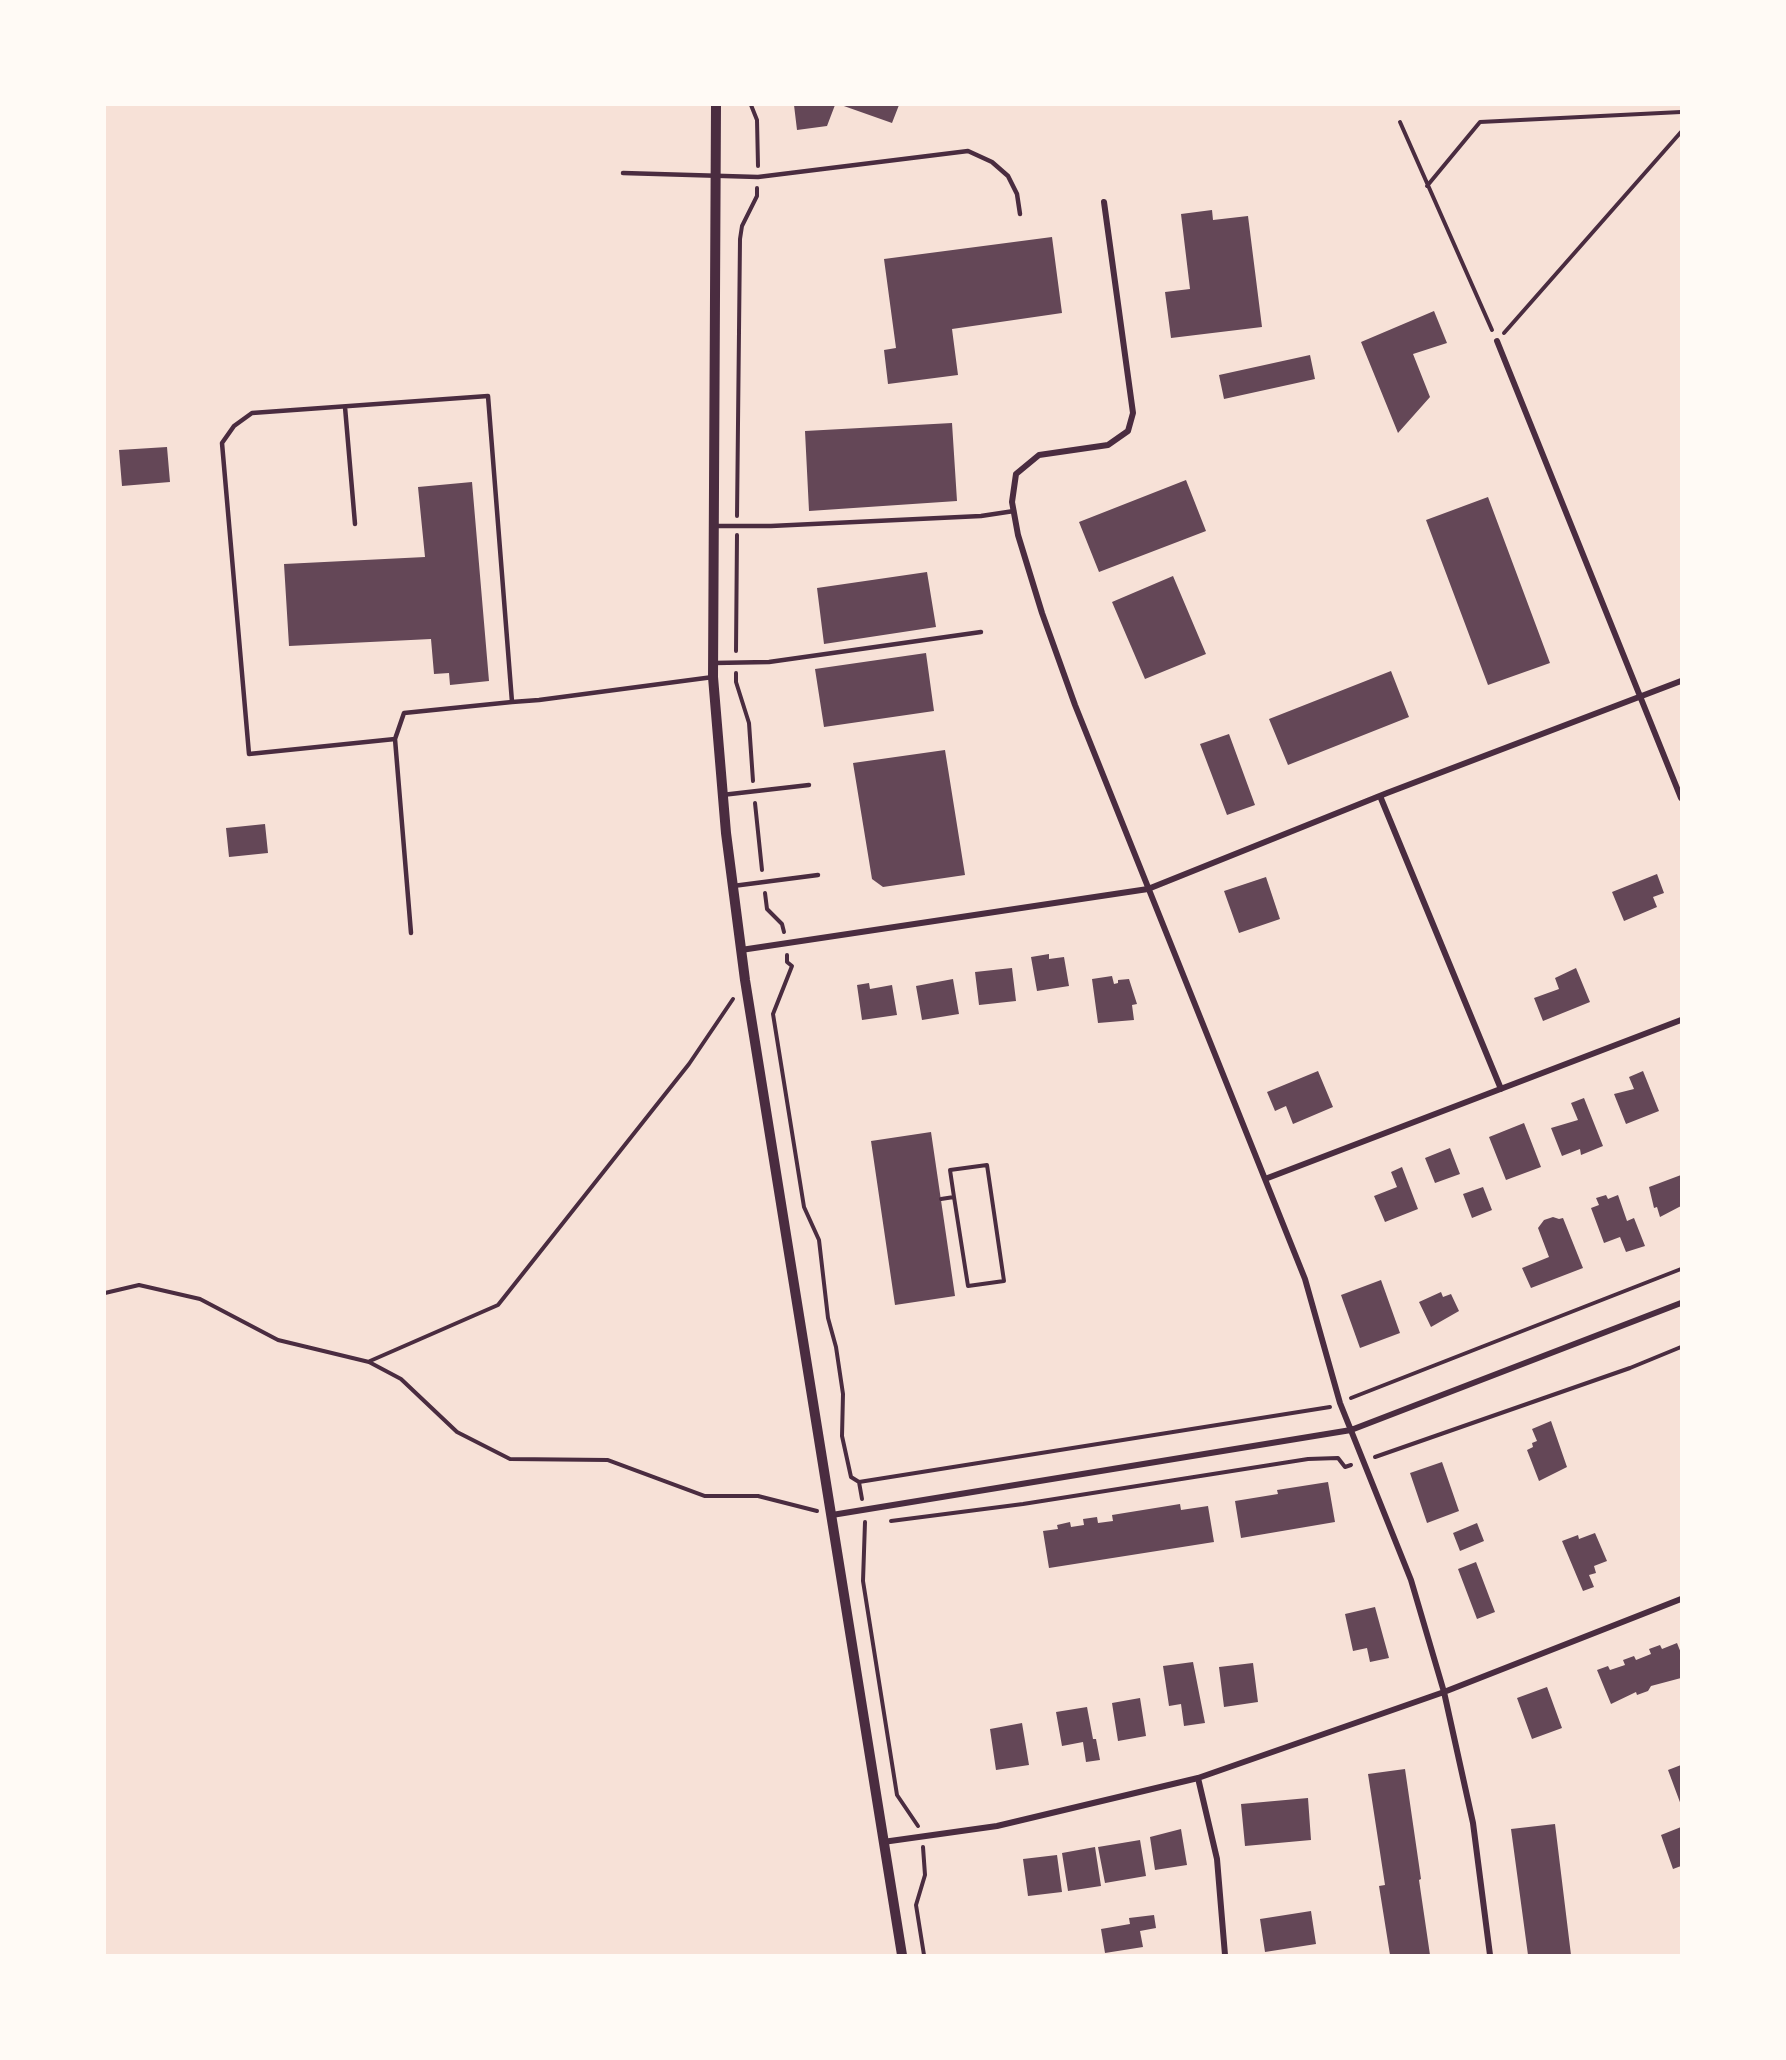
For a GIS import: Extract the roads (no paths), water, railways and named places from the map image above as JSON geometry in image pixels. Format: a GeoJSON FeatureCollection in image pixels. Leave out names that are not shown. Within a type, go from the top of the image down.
{"type":"FeatureCollection","features":[{"type":"Feature","properties":{"kind":"street"},"geometry":{"type":"LineString","coordinates":[[716,105],[713,677],[722,795],[741,950],[902,1955]]}},
{"type":"Feature","properties":{"kind":"street"},"geometry":{"type":"LineString","coordinates":[[1104,202],[1133,413],[1128,431],[1108,445],[1039,455],[1016,474],[1012,502],[1042,613],[1148,890],[1305,1279],[1340,1402],[1411,1580],[1444,1692],[1473,1823],[1490,1955]]}},
{"type":"Feature","properties":{"kind":"street"},"geometry":{"type":"LineString","coordinates":[[1497,341],[1681,798]]}},
{"type":"Feature","properties":{"kind":"street"},"geometry":{"type":"LineString","coordinates":[[741,950],[1148,890],[1380,796],[1681,681]]}},
{"type":"Feature","properties":{"kind":"street"},"geometry":{"type":"LineString","coordinates":[[1380,796],[1501,1089]]}},
{"type":"Feature","properties":{"kind":"street"},"geometry":{"type":"LineString","coordinates":[[1264,1179],[1681,1020]]}},
{"type":"Feature","properties":{"kind":"street"},"geometry":{"type":"LineString","coordinates":[[832,1515],[1351,1430],[1681,1303]]}},
{"type":"Feature","properties":{"kind":"street"},"geometry":{"type":"LineString","coordinates":[[883,1842],[997,1826],[1197,1778],[1444,1692],[1681,1599]]}},
{"type":"Feature","properties":{"kind":"street"},"geometry":{"type":"LineString","coordinates":[[1197,1778],[1217,1859],[1225,1955]]}},
{"type":"Feature","properties":{"kind":"lane"},"geometry":{"type":"LineString","coordinates":[[623,172],[758,177],[968,151],[992,162],[1008,176],[1017,194],[1020,213]]}},
{"type":"Feature","properties":{"kind":"lane"},"geometry":{"type":"LineString","coordinates":[[395,739],[249,754],[222,442],[234,426],[252,413],[488,396],[512,702]]}},
{"type":"Feature","properties":{"kind":"lane"},"geometry":{"type":"LineString","coordinates":[[345,407],[355,524]]}},
{"type":"Feature","properties":{"kind":"lane"},"geometry":{"type":"LineString","coordinates":[[715,526],[981,516],[1014,511]]}},
{"type":"Feature","properties":{"kind":"lane"},"geometry":{"type":"LineString","coordinates":[[714,663],[769,662],[981,632]]}},
{"type":"Feature","properties":{"kind":"lane"},"geometry":{"type":"LineString","coordinates":[[411,933],[395,739],[404,713],[713,677]]}},
{"type":"Feature","properties":{"kind":"lane"},"geometry":{"type":"LineString","coordinates":[[722,795],[809,785]]}},
{"type":"Feature","properties":{"kind":"lane"},"geometry":{"type":"LineString","coordinates":[[733,886],[818,875]]}}]}
